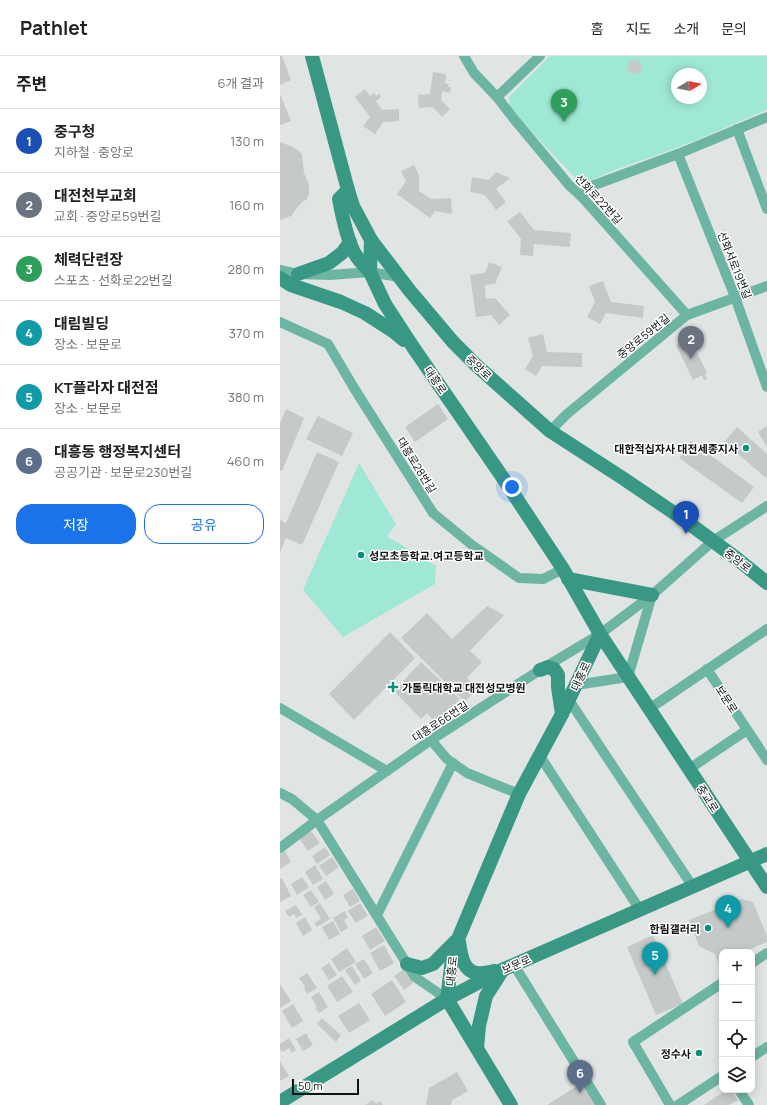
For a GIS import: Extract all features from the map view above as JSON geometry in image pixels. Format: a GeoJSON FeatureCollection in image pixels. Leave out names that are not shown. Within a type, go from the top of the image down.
{"type":"FeatureCollection","features":[{"type":"Feature","properties":{"kind":"main road","name":"중앙로"},"geometry":{"type":"LineString","coordinates":[[312,56],[353,206],[371,240],[399,277],[453,342],[477,366],[550,431],[683,519],[767,584]]}},
{"type":"Feature","properties":{"kind":"main road"},"geometry":{"type":"LineString","coordinates":[[348,190],[339,198],[342,213],[355,255],[370,272]]}},
{"type":"Feature","properties":{"kind":"main road","name":"대흥로"},"geometry":{"type":"LineString","coordinates":[[371,240],[370,272],[385,304],[503,478],[565,574],[600,634],[562,714],[519,794],[453,951],[447,999],[511,1105]]}},
{"type":"Feature","properties":{"kind":"main road"},"geometry":{"type":"LineString","coordinates":[[298,274],[329,263],[342,252],[350,242]]}},
{"type":"Feature","properties":{"kind":"main road"},"geometry":{"type":"LineString","coordinates":[[280,278],[291,285],[341,302],[365,313],[393,331],[413,347]]}},
{"type":"Feature","properties":{"kind":"main road"},"geometry":{"type":"LineString","coordinates":[[565,574],[652,595]]}},
{"type":"Feature","properties":{"kind":"main road","name":"중교로"},"geometry":{"type":"LineString","coordinates":[[600,634],[767,887]]}},
{"type":"Feature","properties":{"kind":"main road"},"geometry":{"type":"LineString","coordinates":[[540,670],[548,667],[554,669],[558,675],[558,687],[562,714]]}},
{"type":"Feature","properties":{"kind":"main road","name":"보문로"},"geometry":{"type":"LineString","coordinates":[[280,1102],[447,999],[508,968],[767,854]]}},
{"type":"Feature","properties":{"kind":"main road"},"geometry":{"type":"LineString","coordinates":[[407,964],[422,968],[433,964],[459,938]]}},
{"type":"Feature","properties":{"kind":"main road"},"geometry":{"type":"LineString","coordinates":[[459,938],[461,959],[472,972],[477,973],[508,968]]}},
{"type":"Feature","properties":{"kind":"main road"},"geometry":{"type":"LineString","coordinates":[[477,1048],[479,1026],[486,996],[508,968]]}},
{"type":"Feature","properties":{"kind":"street","name":"선화로22번길"},"geometry":{"type":"LineString","coordinates":[[464,56],[474,73],[496,97],[569,185],[582,197],[687,315]]}},
{"type":"Feature","properties":{"kind":"street"},"geometry":{"type":"LineString","coordinates":[[496,97],[540,56]]}},
{"type":"Feature","properties":{"kind":"street"},"geometry":{"type":"LineString","coordinates":[[582,197],[589,187],[678,154],[767,117]]}},
{"type":"Feature","properties":{"kind":"street"},"geometry":{"type":"LineString","coordinates":[[737,129],[767,209]]}},
{"type":"Feature","properties":{"kind":"street","name":"선화서로19번길"},"geometry":{"type":"LineString","coordinates":[[678,154],[735,297],[767,387]]}},
{"type":"Feature","properties":{"kind":"street"},"geometry":{"type":"LineString","coordinates":[[280,270],[298,274],[330,275],[370,272],[399,277]]}},
{"type":"Feature","properties":{"kind":"street","name":"중앙로59번길"},"geometry":{"type":"LineString","coordinates":[[550,431],[567,414],[687,315],[767,286]]}},
{"type":"Feature","properties":{"kind":"street","name":"대흥로28번길"},"geometry":{"type":"LineString","coordinates":[[280,322],[328,344],[433,513],[472,545],[518,578],[543,579],[565,574]]}},
{"type":"Feature","properties":{"kind":"street","name":"대흥로66번길"},"geometry":{"type":"LineString","coordinates":[[280,848],[316,820],[431,740],[540,670],[600,634],[652,595],[713,541],[767,506]]}},
{"type":"Feature","properties":{"kind":"street"},"geometry":{"type":"LineString","coordinates":[[576,685],[628,677],[652,595]]}},
{"type":"Feature","properties":{"kind":"street"},"geometry":{"type":"LineString","coordinates":[[649,709],[767,629]]}},
{"type":"Feature","properties":{"kind":"street","name":"보문로"},"geometry":{"type":"LineString","coordinates":[[707,669],[767,760]]}},
{"type":"Feature","properties":{"kind":"street"},"geometry":{"type":"LineString","coordinates":[[569,700],[693,887]]}},
{"type":"Feature","properties":{"kind":"street"},"geometry":{"type":"LineString","coordinates":[[280,708],[387,772]]}},
{"type":"Feature","properties":{"kind":"street"},"geometry":{"type":"LineString","coordinates":[[689,769],[747,730]]}},
{"type":"Feature","properties":{"kind":"street"},"geometry":{"type":"LineString","coordinates":[[431,740],[447,759],[467,774],[519,794]]}},
{"type":"Feature","properties":{"kind":"street"},"geometry":{"type":"LineString","coordinates":[[540,756],[640,910]]}},
{"type":"Feature","properties":{"kind":"street"},"geometry":{"type":"LineString","coordinates":[[376,914],[453,763]]}},
{"type":"Feature","properties":{"kind":"street"},"geometry":{"type":"LineString","coordinates":[[280,793],[292,800],[316,820],[415,977],[447,999]]}},
{"type":"Feature","properties":{"kind":"street"},"geometry":{"type":"LineString","coordinates":[[755,961],[767,953]]}},
{"type":"Feature","properties":{"kind":"street"},"geometry":{"type":"LineString","coordinates":[[508,968],[602,1105]]}},
{"type":"Feature","properties":{"kind":"street"},"geometry":{"type":"LineString","coordinates":[[670,1105],[633,1042],[719,985]]}},
{"type":"Feature","properties":{"kind":"street"},"geometry":{"type":"LineString","coordinates":[[755,1055],[767,1047]]}},
{"type":"Feature","properties":{"kind":"street"},"geometry":{"type":"LineString","coordinates":[[678,1105],[719,1078]]}},
{"type":"Feature","properties":{"kind":"street"},"geometry":{"type":"LineString","coordinates":[[741,1093],[749,1105]]}},
{"type":"Feature","properties":{"kind":"green space"},"geometry":{"type":"Polygon","coordinates":[[[550,56],[767,56],[767,110],[679,147],[605,174],[582,185],[510,109],[509,97],[550,56]]]}},
{"type":"Feature","properties":{"kind":"green space"},"geometry":{"type":"Polygon","coordinates":[[[359,463],[396,524],[387,536],[436,566],[435,584],[343,637],[303,590],[359,463]]]}},
{"type":"Feature","properties":{"kind":"building"},"geometry":{"type":"Polygon","coordinates":[[[280,56],[282,56],[291,80],[280,85],[280,56]]]}},
{"type":"Feature","properties":{"kind":"building"},"geometry":{"type":"Polygon","coordinates":[[[632,60],[638,60],[642,64],[642,70],[638,74],[632,74],[628,70],[628,64],[632,60]]]}},
{"type":"Feature","properties":{"kind":"building"},"geometry":{"type":"Polygon","coordinates":[[[433,72],[446,74],[445,83],[449,84],[448,87],[451,87],[450,93],[442,91],[441,100],[450,109],[442,117],[433,107],[419,108],[418,95],[430,94],[433,72]]]}},
{"type":"Feature","properties":{"kind":"building"},"geometry":{"type":"Polygon","coordinates":[[[365,89],[370,96],[374,93],[376,96],[379,94],[381,97],[376,101],[382,110],[399,109],[399,121],[383,122],[375,134],[363,126],[370,117],[355,97],[365,89]]]}},
{"type":"Feature","properties":{"kind":"building"},"geometry":{"type":"Polygon","coordinates":[[[280,94],[291,121],[280,125],[280,94]]]}},
{"type":"Feature","properties":{"kind":"building"},"geometry":{"type":"Polygon","coordinates":[[[280,142],[293,147],[302,154],[304,173],[309,184],[309,193],[307,199],[301,203],[291,216],[280,220],[280,142]]]}},
{"type":"Feature","properties":{"kind":"building"},"geometry":{"type":"Polygon","coordinates":[[[414,165],[419,175],[419,191],[431,199],[451,198],[452,214],[435,211],[430,218],[397,194],[406,181],[401,171],[414,165]]]}},
{"type":"Feature","properties":{"kind":"building"},"geometry":{"type":"Polygon","coordinates":[[[496,172],[510,178],[496,189],[506,202],[496,210],[485,195],[470,192],[472,177],[489,180],[496,172]]]}},
{"type":"Feature","properties":{"kind":"building"},"geometry":{"type":"Polygon","coordinates":[[[520,212],[534,230],[571,233],[570,247],[534,244],[533,256],[520,255],[521,239],[507,221],[520,212]]]}},
{"type":"Feature","properties":{"kind":"building"},"geometry":{"type":"Polygon","coordinates":[[[489,262],[502,267],[495,284],[485,285],[486,299],[495,298],[510,315],[499,325],[491,315],[476,317],[470,275],[485,273],[489,262]]]}},
{"type":"Feature","properties":{"kind":"building"},"geometry":{"type":"Polygon","coordinates":[[[603,281],[611,302],[644,306],[643,318],[606,313],[600,324],[587,317],[595,302],[589,286],[603,281]]]}},
{"type":"Feature","properties":{"kind":"building"},"geometry":{"type":"Polygon","coordinates":[[[543,334],[547,352],[582,353],[582,367],[542,366],[536,376],[525,369],[533,356],[528,338],[543,334]]]}},
{"type":"Feature","properties":{"kind":"building"},"geometry":{"type":"Polygon","coordinates":[[[690,338],[707,373],[705,374],[707,379],[704,380],[702,375],[693,380],[676,345],[690,338]]]}},
{"type":"Feature","properties":{"kind":"building"},"geometry":{"type":"Polygon","coordinates":[[[438,404],[448,419],[415,442],[405,427],[438,404]]]}},
{"type":"Feature","properties":{"kind":"building"},"geometry":{"type":"Polygon","coordinates":[[[286,409],[304,418],[282,471],[280,471],[280,424],[286,409]]]}},
{"type":"Feature","properties":{"kind":"building"},"geometry":{"type":"Polygon","coordinates":[[[318,416],[353,433],[342,456],[306,439],[318,416]]]}},
{"type":"Feature","properties":{"kind":"building","name":"대한적십자사 대전세종지사"},"geometry":{"type":"Polygon","coordinates":[[[766,426],[767,427],[767,447],[758,432],[766,426]]]}},
{"type":"Feature","properties":{"kind":"building","name":"대한적십자사 대전세종지사"},"geometry":{"type":"Polygon","coordinates":[[[737,427],[767,454],[766,478],[724,442],[737,427]]]}},
{"type":"Feature","properties":{"kind":"building"},"geometry":{"type":"Polygon","coordinates":[[[691,441],[754,487],[742,503],[679,458],[691,441]]]}},
{"type":"Feature","properties":{"kind":"building"},"geometry":{"type":"Polygon","coordinates":[[[317,452],[339,462],[302,545],[286,538],[280,552],[280,520],[286,523],[317,452]]]}},
{"type":"Feature","properties":{"kind":"building"},"geometry":{"type":"Polygon","coordinates":[[[487,606],[504,615],[470,651],[482,662],[467,678],[477,688],[465,702],[401,638],[427,613],[452,639],[487,606]]]}},
{"type":"Feature","properties":{"kind":"building"},"geometry":{"type":"Polygon","coordinates":[[[390,632],[415,658],[354,720],[329,694],[390,632]]]}},
{"type":"Feature","properties":{"kind":"building"},"geometry":{"type":"Polygon","coordinates":[[[421,662],[460,699],[435,722],[427,713],[421,719],[394,691],[421,662]]]}},
{"type":"Feature","properties":{"kind":"building"},"geometry":{"type":"Polygon","coordinates":[[[311,831],[320,843],[308,851],[299,838],[311,831]]]}},
{"type":"Feature","properties":{"kind":"building"},"geometry":{"type":"Polygon","coordinates":[[[325,847],[330,855],[317,864],[312,856],[325,847]]]}},
{"type":"Feature","properties":{"kind":"building"},"geometry":{"type":"Polygon","coordinates":[[[285,851],[291,862],[280,869],[280,854],[285,851]]]}},
{"type":"Feature","properties":{"kind":"building"},"geometry":{"type":"Polygon","coordinates":[[[332,857],[339,867],[326,876],[319,866],[332,857]]]}},
{"type":"Feature","properties":{"kind":"building"},"geometry":{"type":"Polygon","coordinates":[[[315,865],[323,879],[313,885],[305,872],[315,865]]]}},
{"type":"Feature","properties":{"kind":"building"},"geometry":{"type":"Polygon","coordinates":[[[302,877],[309,887],[297,895],[291,884],[302,877]]]}},
{"type":"Feature","properties":{"kind":"building"},"geometry":{"type":"Polygon","coordinates":[[[282,878],[291,896],[280,902],[280,879],[282,878]]]}},
{"type":"Feature","properties":{"kind":"building"},"geometry":{"type":"Polygon","coordinates":[[[326,881],[334,894],[325,900],[317,887],[326,881]]]}},
{"type":"Feature","properties":{"kind":"building"},"geometry":{"type":"Polygon","coordinates":[[[353,889],[360,901],[350,907],[343,895],[353,889]]]}},
{"type":"Feature","properties":{"kind":"building"},"geometry":{"type":"Polygon","coordinates":[[[311,890],[319,902],[311,907],[303,895],[311,890]]]}},
{"type":"Feature","properties":{"kind":"building"},"geometry":{"type":"Polygon","coordinates":[[[742,899],[753,902],[767,936],[767,942],[751,949],[719,949],[719,964],[715,954],[699,946],[689,920],[742,899]]]}},
{"type":"Feature","properties":{"kind":"building"},"geometry":{"type":"Polygon","coordinates":[[[320,903],[330,919],[317,927],[314,923],[321,919],[314,907],[320,903]]]}},
{"type":"Feature","properties":{"kind":"building"},"geometry":{"type":"Polygon","coordinates":[[[360,903],[368,916],[356,923],[348,911],[360,903]]]}},
{"type":"Feature","properties":{"kind":"building"},"geometry":{"type":"Polygon","coordinates":[[[296,905],[302,915],[296,918],[294,914],[289,917],[285,911],[296,905]]]}},
{"type":"Feature","properties":{"kind":"building"},"geometry":{"type":"Polygon","coordinates":[[[345,911],[348,918],[344,920],[348,928],[341,932],[333,918],[345,911]]]}},
{"type":"Feature","properties":{"kind":"building"},"geometry":{"type":"Polygon","coordinates":[[[305,917],[312,930],[303,936],[296,923],[305,917]]]}},
{"type":"Feature","properties":{"kind":"building"},"geometry":{"type":"Polygon","coordinates":[[[333,921],[340,934],[329,940],[322,927],[333,921]]]}},
{"type":"Feature","properties":{"kind":"building"},"geometry":{"type":"Polygon","coordinates":[[[376,927],[385,941],[370,950],[362,936],[376,927]]]}},
{"type":"Feature","properties":{"kind":"building"},"geometry":{"type":"Polygon","coordinates":[[[653,935],[683,1004],[656,1015],[627,947],[653,935]]]}},
{"type":"Feature","properties":{"kind":"building"},"geometry":{"type":"Polygon","coordinates":[[[384,945],[394,963],[380,971],[370,953],[384,945]]]}},
{"type":"Feature","properties":{"kind":"building"},"geometry":{"type":"Polygon","coordinates":[[[347,948],[356,962],[339,972],[331,959],[347,948]]]}},
{"type":"Feature","properties":{"kind":"building"},"geometry":{"type":"Polygon","coordinates":[[[364,959],[373,973],[364,979],[355,964],[364,959]]]}},
{"type":"Feature","properties":{"kind":"building"},"geometry":{"type":"Polygon","coordinates":[[[329,963],[337,975],[329,980],[321,968],[329,963]]]}},
{"type":"Feature","properties":{"kind":"building"},"geometry":{"type":"Polygon","coordinates":[[[352,966],[361,981],[355,985],[345,970],[352,966]]]}},
{"type":"Feature","properties":{"kind":"building"},"geometry":{"type":"Polygon","coordinates":[[[404,969],[413,983],[404,990],[394,976],[404,969]]]}},
{"type":"Feature","properties":{"kind":"building"},"geometry":{"type":"Polygon","coordinates":[[[307,973],[317,988],[307,994],[304,988],[305,987],[299,978],[307,973]]]}},
{"type":"Feature","properties":{"kind":"building"},"geometry":{"type":"Polygon","coordinates":[[[342,976],[353,992],[337,1002],[327,986],[342,976]]]}},
{"type":"Feature","properties":{"kind":"building"},"geometry":{"type":"Polygon","coordinates":[[[392,980],[406,1002],[385,1016],[371,994],[392,980]]]}},
{"type":"Feature","properties":{"kind":"building"},"geometry":{"type":"Polygon","coordinates":[[[280,984],[291,1001],[280,1008],[280,984]]]}},
{"type":"Feature","properties":{"kind":"building"},"geometry":{"type":"Polygon","coordinates":[[[319,992],[328,1007],[319,1013],[315,1008],[317,1007],[311,997],[319,992]]]}},
{"type":"Feature","properties":{"kind":"building"},"geometry":{"type":"Polygon","coordinates":[[[359,1003],[370,1020],[349,1033],[338,1016],[359,1003]]]}},
{"type":"Feature","properties":{"kind":"building"},"geometry":{"type":"Polygon","coordinates":[[[293,1004],[303,1021],[292,1028],[282,1011],[293,1004]]]}},
{"type":"Feature","properties":{"kind":"building"},"geometry":{"type":"Polygon","coordinates":[[[322,1018],[341,1035],[336,1042],[317,1024],[322,1018]]]}},
{"type":"Feature","properties":{"kind":"building"},"geometry":{"type":"Polygon","coordinates":[[[306,1033],[313,1045],[303,1051],[296,1039],[306,1033]]]}},
{"type":"Feature","properties":{"kind":"building"},"geometry":{"type":"Polygon","coordinates":[[[289,1038],[296,1050],[292,1053],[289,1048],[282,1052],[280,1049],[280,1044],[289,1038]]]}},
{"type":"Feature","properties":{"kind":"building"},"geometry":{"type":"Polygon","coordinates":[[[280,1061],[289,1076],[280,1081],[280,1061]]]}},
{"type":"Feature","properties":{"kind":"building"},"geometry":{"type":"Polygon","coordinates":[[[457,1072],[468,1091],[452,1100],[451,1105],[426,1105],[429,1088],[457,1072]]]}},
{"type":"Feature","properties":{"kind":"building"},"geometry":{"type":"Polygon","coordinates":[[[585,1081],[601,1105],[547,1105],[585,1081]]]}},
{"type":"Feature","properties":{"kind":"building"},"geometry":{"type":"Polygon","coordinates":[[[722,1093],[733,1093],[738,1100],[729,1105],[704,1105],[722,1093]]]}},
{"type":"Feature","properties":{"kind":"building"},"geometry":{"type":"Polygon","coordinates":[[[373,1100],[376,1104],[380,1101],[383,1105],[365,1105],[373,1100]]]}},
{"type":"Feature","properties":{"kind":"place","name":"체력단련장"},"geometry":{"type":"Point","coordinates":[564,122]}},
{"type":"Feature","properties":{"kind":"place","name":"대전천부교회"},"geometry":{"type":"Point","coordinates":[691,359]}},
{"type":"Feature","properties":{"kind":"place","name":"대한적십자사 대전세종지사"},"geometry":{"type":"Point","coordinates":[746,448]}},
{"type":"Feature","properties":{"kind":"place","name":"중구청"},"geometry":{"type":"Point","coordinates":[686,534]}},
{"type":"Feature","properties":{"kind":"place","name":"성모초등학교.여고등학교"},"geometry":{"type":"Point","coordinates":[361,555]}},
{"type":"Feature","properties":{"kind":"place","name":"가톨릭대학교 대전성모병원"},"geometry":{"type":"Point","coordinates":[393,687]}},
{"type":"Feature","properties":{"kind":"place","name":"한림갤러리"},"geometry":{"type":"Point","coordinates":[708,928]}},
{"type":"Feature","properties":{"kind":"place","name":"대림빌딩"},"geometry":{"type":"Point","coordinates":[728,928]}},
{"type":"Feature","properties":{"kind":"place","name":"KT플라자 대전점"},"geometry":{"type":"Point","coordinates":[655,975]}},
{"type":"Feature","properties":{"kind":"place","name":"정수사"},"geometry":{"type":"Point","coordinates":[699,1053]}},
{"type":"Feature","properties":{"kind":"place","name":"대흥동 행정복지센터"},"geometry":{"type":"Point","coordinates":[580,1093]}}]}
